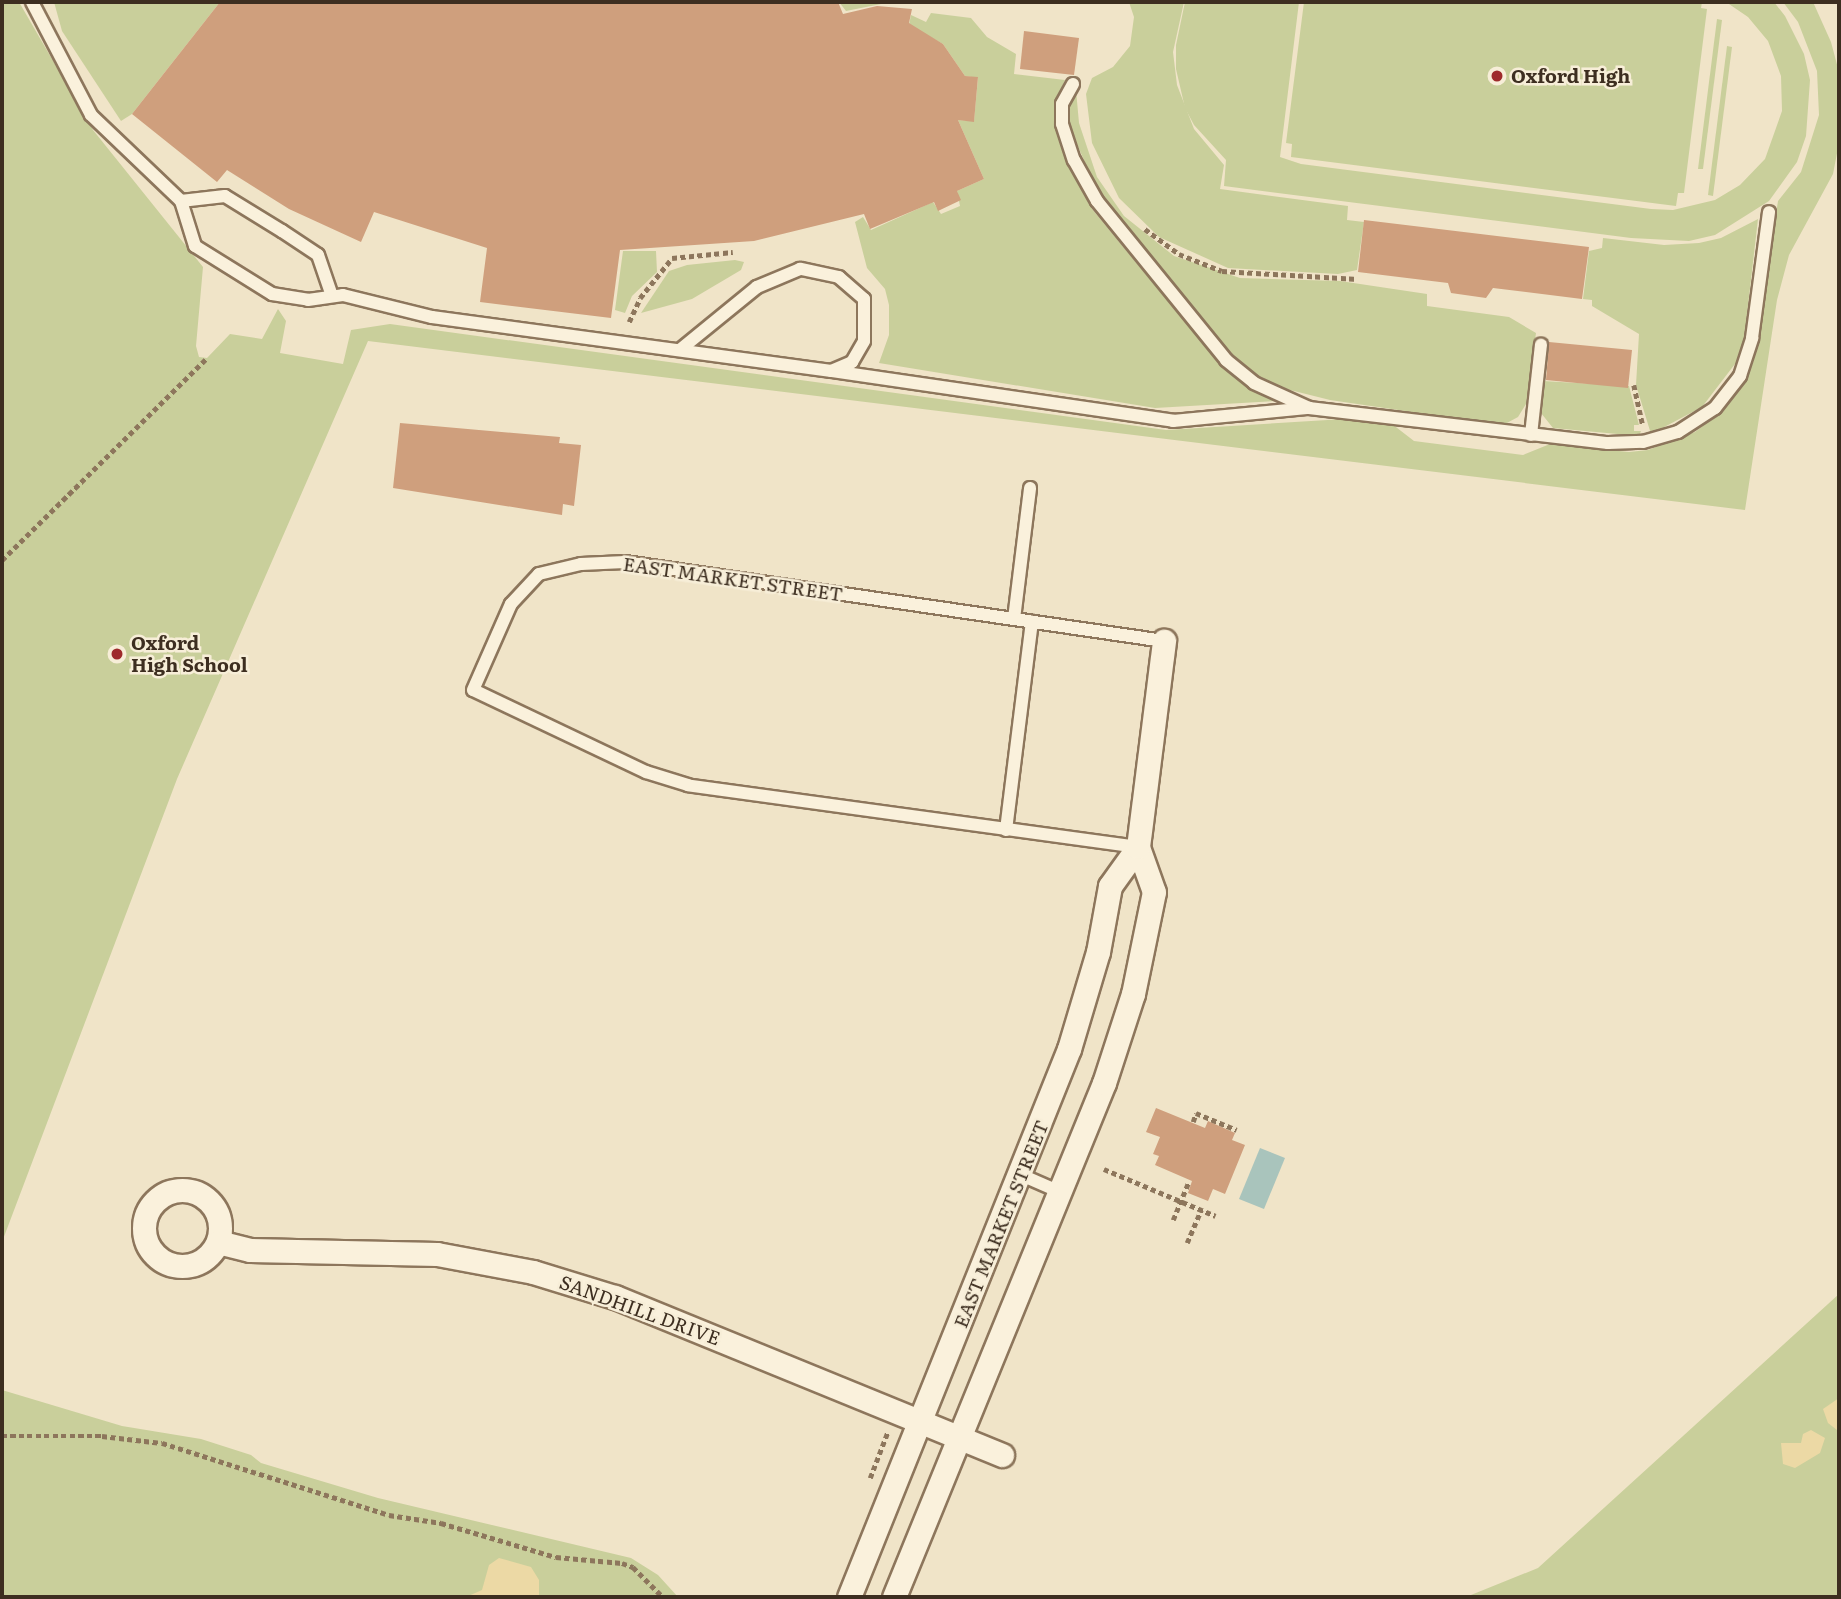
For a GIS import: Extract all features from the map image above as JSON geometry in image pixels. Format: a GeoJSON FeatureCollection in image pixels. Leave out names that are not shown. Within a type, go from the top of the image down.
{"type":"FeatureCollection","features":[{"type":"Feature","properties":{"kind":"street","name":"EAST MARKET STREET"},"geometry":{"type":"LineString","coordinates":[[894,1597],[1118,1044],[1146,937],[1154,892],[1138,847],[1164,641]]}},
{"type":"Feature","properties":{"kind":"street","name":"EAST MARKET STREET"},"geometry":{"type":"LineString","coordinates":[[849,1597],[1021,1175],[1085,1002],[1110,886],[1138,847]]}},
{"type":"Feature","properties":{"kind":"street","name":"SANDHILL DRIVE"},"geometry":{"type":"LineString","coordinates":[[218,1242],[250,1250],[437,1254],[533,1272],[615,1297],[1002,1455]]}},
{"type":"Feature","properties":{"kind":"lane"},"geometry":{"type":"LineString","coordinates":[[32,2],[91,115],[181,201],[195,246],[272,294],[308,300],[343,295],[432,317],[681,349],[1173,421],[1309,408],[1608,443],[1647,441],[1678,432],[1715,408],[1740,376],[1752,338],[1769,212]]}},
{"type":"Feature","properties":{"kind":"lane"},"geometry":{"type":"LineString","coordinates":[[1073,84],[1062,104],[1062,124],[1074,160],[1097,201],[1226,359],[1254,383],[1309,408]]}},
{"type":"Feature","properties":{"kind":"lane"},"geometry":{"type":"LineString","coordinates":[[181,201],[225,196],[282,231],[318,255],[332,296]]}},
{"type":"Feature","properties":{"kind":"lane"},"geometry":{"type":"LineString","coordinates":[[681,349],[757,287],[800,269],[839,277],[864,299],[864,341],[852,362],[831,371]]}},
{"type":"Feature","properties":{"kind":"lane"},"geometry":{"type":"LineString","coordinates":[[1531,435],[1541,345]]}},
{"type":"Feature","properties":{"kind":"lane"},"geometry":{"type":"LineString","coordinates":[[1014,619],[1030,488]]}},
{"type":"Feature","properties":{"kind":"lane","name":"EAST MARKET STREET"},"geometry":{"type":"LineString","coordinates":[[1138,847],[688,785],[646,772],[473,690],[511,604],[540,574],[581,564],[625,562],[1164,641]]}},
{"type":"Feature","properties":{"kind":"lane"},"geometry":{"type":"LineString","coordinates":[[1006,830],[1032,622]]}},
{"type":"Feature","properties":{"kind":"lane"},"geometry":{"type":"LineString","coordinates":[[1021,1175],[1060,1192]]}},
{"type":"Feature","properties":{"kind":"path"},"geometry":{"type":"LineString","coordinates":[[1138,225],[1179,254],[1222,271],[1358,279]]}},
{"type":"Feature","properties":{"kind":"path"},"geometry":{"type":"LineString","coordinates":[[629,322],[640,298],[672,258],[733,252]]}},
{"type":"Feature","properties":{"kind":"path"},"geometry":{"type":"LineString","coordinates":[[2,560],[207,358]]}},
{"type":"Feature","properties":{"kind":"path"},"geometry":{"type":"LineString","coordinates":[[1634,385],[1647,441]]}},
{"type":"Feature","properties":{"kind":"path"},"geometry":{"type":"LineString","coordinates":[[1193,1122],[1196,1114],[1237,1130]]}},
{"type":"Feature","properties":{"kind":"path"},"geometry":{"type":"LineString","coordinates":[[1104,1169],[1216,1216]]}},
{"type":"Feature","properties":{"kind":"path"},"geometry":{"type":"LineString","coordinates":[[1174,1220],[1189,1181]]}},
{"type":"Feature","properties":{"kind":"path"},"geometry":{"type":"LineString","coordinates":[[1187,1243],[1201,1210]]}},
{"type":"Feature","properties":{"kind":"path"},"geometry":{"type":"LineString","coordinates":[[2,1436],[102,1436],[162,1443],[388,1515],[440,1523],[556,1557],[622,1563],[633,1567],[663,1597]]}},
{"type":"Feature","properties":{"kind":"green space"},"geometry":{"type":"Polygon","coordinates":[[[2,2],[19,2],[93,130],[203,267],[196,346],[199,357],[207,358],[230,334],[262,339],[278,309],[286,321],[280,353],[343,364],[351,330],[390,324],[1166,430],[1344,419],[1392,424],[1414,441],[1523,455],[1550,444],[1629,452],[1648,450],[1695,432],[1713,418],[1741,386],[1753,363],[1778,201],[1801,172],[1819,115],[1817,71],[1798,22],[1783,2],[1813,2],[1831,42],[1839,72],[1839,143],[1833,174],[1789,255],[1777,300],[1745,510],[368,341],[177,779],[2,1242],[2,2]]]}},
{"type":"Feature","properties":{"kind":"green space"},"geometry":{"type":"Polygon","coordinates":[[[54,2],[220,2],[132,114],[121,121],[62,31],[54,2]]]}},
{"type":"Feature","properties":{"kind":"green space"},"geometry":{"type":"Polygon","coordinates":[[[839,2],[891,2],[846,11],[839,2]]]}},
{"type":"Feature","properties":{"kind":"green space"},"geometry":{"type":"Polygon","coordinates":[[[1129,2],[1184,2],[1173,52],[1177,85],[1194,129],[1224,165],[1220,189],[1348,206],[1347,220],[1364,222],[1357,270],[1338,274],[1228,268],[1159,237],[1119,198],[1092,143],[1086,94],[1092,78],[1113,67],[1130,46],[1134,17],[1129,2]]]}},
{"type":"Feature","properties":{"kind":"green space"},"geometry":{"type":"Polygon","coordinates":[[[1185,2],[1299,2],[1280,157],[1301,164],[1651,209],[1673,210],[1715,200],[1740,185],[1765,159],[1782,111],[1781,76],[1768,41],[1748,17],[1726,2],[1774,2],[1785,16],[1804,54],[1810,80],[1806,136],[1797,162],[1769,201],[1715,235],[1689,241],[1631,238],[1224,186],[1226,160],[1194,125],[1185,108],[1176,69],[1176,45],[1185,2]]]}},
{"type":"Feature","properties":{"kind":"green space","name":"Oxford High"},"geometry":{"type":"Polygon","coordinates":[[[1304,2],[1702,2],[1701,8],[1707,9],[1684,193],[1678,193],[1676,206],[1291,157],[1292,144],[1286,143],[1304,2]]]}},
{"type":"Feature","properties":{"kind":"green space"},"geometry":{"type":"Polygon","coordinates":[[[931,13],[971,18],[987,37],[1016,54],[1014,74],[1065,80],[1055,102],[1058,135],[1092,209],[1218,362],[1247,386],[1276,401],[1155,408],[879,363],[889,335],[889,305],[885,289],[867,268],[855,222],[863,217],[871,230],[933,202],[941,214],[960,206],[957,191],[984,179],[958,120],[974,121],[978,78],[965,76],[943,44],[909,25],[911,15],[926,22],[931,13]]]}},
{"type":"Feature","properties":{"kind":"green space"},"geometry":{"type":"Polygon","coordinates":[[[1717,19],[1722,20],[1703,169],[1698,169],[1717,19]]]}},
{"type":"Feature","properties":{"kind":"green space"},"geometry":{"type":"Polygon","coordinates":[[[1727,46],[1732,47],[1713,196],[1708,195],[1727,46]]]}},
{"type":"Feature","properties":{"kind":"green space"},"geometry":{"type":"Polygon","coordinates":[[[1076,90],[1079,123],[1097,177],[1124,216],[1174,256],[1240,278],[1340,281],[1427,294],[1427,306],[1509,317],[1536,333],[1526,404],[1518,417],[1505,424],[1487,423],[1330,400],[1278,387],[1250,371],[1226,350],[1095,185],[1068,124],[1067,111],[1076,90]]]}},
{"type":"Feature","properties":{"kind":"green space"},"geometry":{"type":"Polygon","coordinates":[[[1758,219],[1744,340],[1738,360],[1702,407],[1651,434],[1636,385],[1639,334],[1592,306],[1592,300],[1583,299],[1589,251],[1602,248],[1603,238],[1664,245],[1699,243],[1721,238],[1758,219]]]}},
{"type":"Feature","properties":{"kind":"green space"},"geometry":{"type":"Polygon","coordinates":[[[623,251],[656,251],[657,272],[632,296],[625,313],[615,310],[623,251]]]}},
{"type":"Feature","properties":{"kind":"green space"},"geometry":{"type":"Polygon","coordinates":[[[735,260],[744,262],[741,270],[692,299],[641,313],[669,271],[687,265],[735,260]]]}},
{"type":"Feature","properties":{"kind":"green space"},"geometry":{"type":"Polygon","coordinates":[[[1543,381],[1629,386],[1639,425],[1634,425],[1634,431],[1641,431],[1639,436],[1553,428],[1541,413],[1543,381]]]}},
{"type":"Feature","properties":{"kind":"green space"},"geometry":{"type":"Polygon","coordinates":[[[1839,1294],[1839,1597],[1466,1597],[1538,1568],[1839,1294]]]}},
{"type":"Feature","properties":{"kind":"green space"},"geometry":{"type":"Polygon","coordinates":[[[2,1390],[122,1426],[201,1439],[251,1455],[261,1463],[378,1498],[631,1558],[658,1575],[678,1597],[2,1597],[2,1390]]]}},
{"type":"Feature","properties":{"kind":"sand"},"geometry":{"type":"Polygon","coordinates":[[[1839,1398],[1837,1430],[1828,1423],[1823,1409],[1839,1398]]]}},
{"type":"Feature","properties":{"kind":"sand"},"geometry":{"type":"Polygon","coordinates":[[[1811,1430],[1825,1438],[1820,1453],[1795,1468],[1783,1464],[1781,1443],[1801,1443],[1803,1434],[1811,1430]]]}},
{"type":"Feature","properties":{"kind":"sand"},"geometry":{"type":"Polygon","coordinates":[[[499,1558],[531,1567],[539,1580],[539,1597],[466,1597],[482,1590],[489,1565],[499,1558]]]}},
{"type":"Feature","properties":{"kind":"water"},"geometry":{"type":"Polygon","coordinates":[[[1260,1148],[1285,1158],[1264,1209],[1239,1199],[1260,1148]]]}},
{"type":"Feature","properties":{"kind":"building"},"geometry":{"type":"Polygon","coordinates":[[[220,2],[838,2],[843,14],[877,6],[912,9],[909,23],[943,44],[965,76],[978,77],[974,122],[958,120],[984,179],[957,191],[961,200],[938,211],[934,202],[870,229],[864,214],[754,241],[620,250],[611,318],[480,302],[487,248],[374,212],[361,242],[289,209],[227,170],[217,182],[132,114],[220,2]]]}},
{"type":"Feature","properties":{"kind":"building"},"geometry":{"type":"Polygon","coordinates":[[[1024,31],[1079,38],[1074,75],[1020,69],[1024,31]]]}},
{"type":"Feature","properties":{"kind":"building"},"geometry":{"type":"Polygon","coordinates":[[[1364,220],[1589,247],[1582,299],[1493,288],[1486,298],[1451,293],[1448,283],[1358,272],[1364,220]]]}},
{"type":"Feature","properties":{"kind":"building"},"geometry":{"type":"Polygon","coordinates":[[[1549,342],[1632,350],[1628,388],[1546,380],[1549,342]]]}},
{"type":"Feature","properties":{"kind":"building"},"geometry":{"type":"Polygon","coordinates":[[[400,423],[560,437],[559,443],[581,445],[574,506],[563,504],[562,515],[393,488],[400,423]]]}},
{"type":"Feature","properties":{"kind":"building"},"geometry":{"type":"Polygon","coordinates":[[[1156,1108],[1205,1128],[1208,1121],[1235,1133],[1232,1140],[1245,1145],[1225,1194],[1213,1189],[1208,1201],[1188,1193],[1192,1181],[1155,1165],[1159,1156],[1153,1154],[1160,1137],[1146,1132],[1156,1108]]]}},
{"type":"Feature","properties":{"kind":"place","name":"Oxford High"},"geometry":{"type":"Point","coordinates":[1497,76]}},
{"type":"Feature","properties":{"kind":"place","name":"Oxford High School"},"geometry":{"type":"Point","coordinates":[117,654]}}]}
